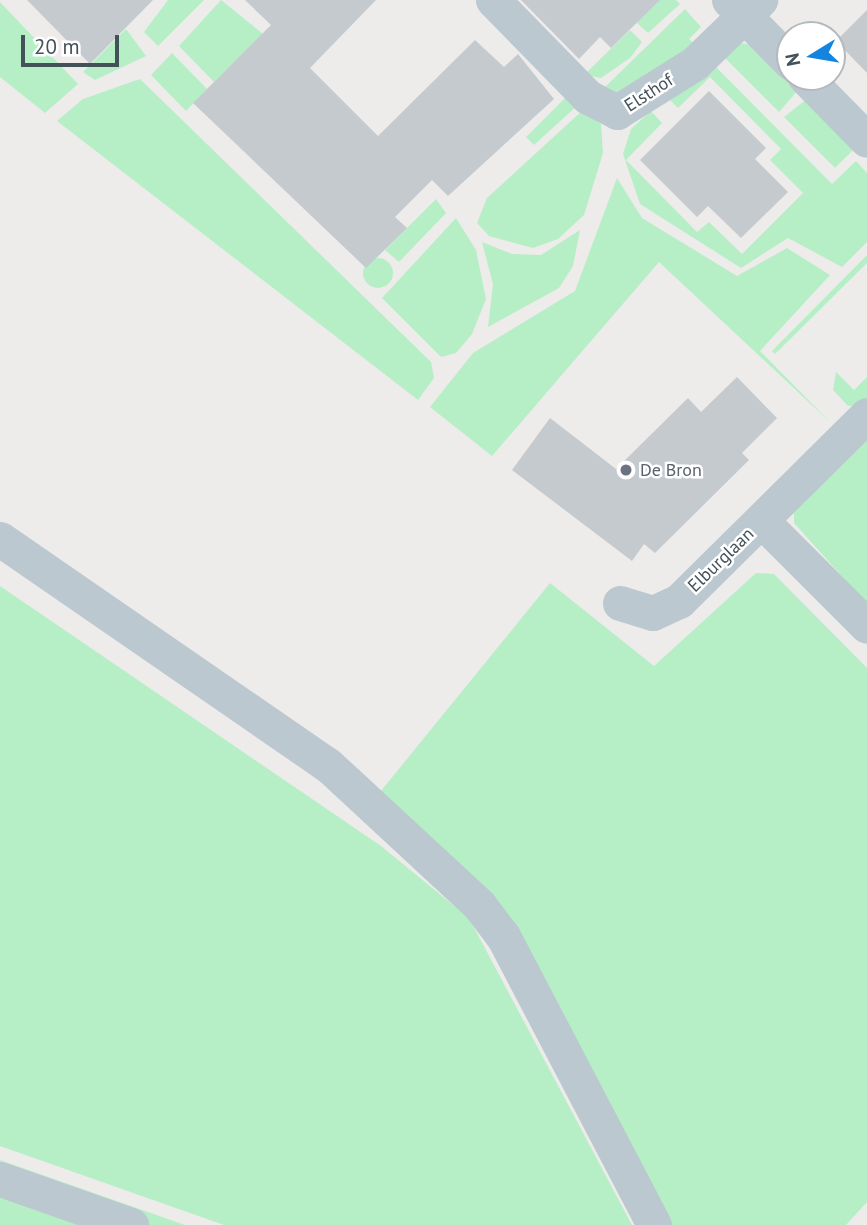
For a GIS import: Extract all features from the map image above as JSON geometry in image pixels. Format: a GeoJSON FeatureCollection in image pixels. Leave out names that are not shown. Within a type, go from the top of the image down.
{"type":"FeatureCollection","features":[{"type":"Feature","properties":{"kind":"street","name":"Elsthof"},"geometry":{"type":"LineString","coordinates":[[493,0],[588,97],[617,113],[695,63],[744,5]]}},
{"type":"Feature","properties":{"kind":"street"},"geometry":{"type":"LineString","coordinates":[[744,5],[776,45]]}},
{"type":"Feature","properties":{"kind":"street"},"geometry":{"type":"LineString","coordinates":[[819,91],[867,140]]}},
{"type":"Feature","properties":{"kind":"street"},"geometry":{"type":"LineString","coordinates":[[762,521],[867,415]]}},
{"type":"Feature","properties":{"kind":"street","name":"Elburglaan"},"geometry":{"type":"LineString","coordinates":[[621,603],[653,613],[679,601],[762,521],[867,626]]}},
{"type":"Feature","properties":{"kind":"street"},"geometry":{"type":"LineString","coordinates":[[0,539],[328,765],[480,906],[503,936],[654,1225]]}},
{"type":"Feature","properties":{"kind":"street"},"geometry":{"type":"LineString","coordinates":[[0,1179],[131,1225]]}},
{"type":"Feature","properties":{"kind":"green space"},"geometry":{"type":"Polygon","coordinates":[[[168,0],[204,0],[158,46],[144,32],[168,0]]]}},
{"type":"Feature","properties":{"kind":"green space"},"geometry":{"type":"Polygon","coordinates":[[[221,0],[263,34],[214,82],[179,46],[221,0]]]}},
{"type":"Feature","properties":{"kind":"green space"},"geometry":{"type":"Polygon","coordinates":[[[644,0],[676,0],[680,4],[648,33],[637,23],[644,0]]]}},
{"type":"Feature","properties":{"kind":"green space"},"geometry":{"type":"Polygon","coordinates":[[[0,2],[78,84],[45,113],[0,77],[0,2]]]}},
{"type":"Feature","properties":{"kind":"green space"},"geometry":{"type":"Polygon","coordinates":[[[685,9],[701,27],[689,39],[697,46],[625,97],[605,87],[685,9]]]}},
{"type":"Feature","properties":{"kind":"green space"},"geometry":{"type":"Polygon","coordinates":[[[126,29],[146,56],[95,80],[83,72],[126,29]]]}},
{"type":"Feature","properties":{"kind":"green space"},"geometry":{"type":"Polygon","coordinates":[[[630,30],[642,42],[630,58],[601,78],[584,75],[630,30]]]}},
{"type":"Feature","properties":{"kind":"green space"},"geometry":{"type":"Polygon","coordinates":[[[740,43],[754,45],[776,67],[776,91],[797,91],[779,112],[721,54],[740,43]]]}},
{"type":"Feature","properties":{"kind":"green space"},"geometry":{"type":"Polygon","coordinates":[[[172,53],[207,89],[186,111],[151,75],[172,53]]]}},
{"type":"Feature","properties":{"kind":"green space"},"geometry":{"type":"Polygon","coordinates":[[[712,63],[832,184],[856,161],[867,173],[867,242],[842,267],[788,238],[741,268],[640,204],[623,154],[631,129],[651,111],[662,123],[626,160],[697,232],[709,222],[742,254],[803,193],[770,160],[781,149],[710,77],[678,108],[667,97],[712,63]]]}},
{"type":"Feature","properties":{"kind":"green space"},"geometry":{"type":"Polygon","coordinates":[[[140,79],[431,362],[434,378],[418,400],[57,121],[83,99],[140,79]]]}},
{"type":"Feature","properties":{"kind":"green space"},"geometry":{"type":"Polygon","coordinates":[[[568,95],[578,105],[534,145],[526,137],[568,95]]]}},
{"type":"Feature","properties":{"kind":"green space"},"geometry":{"type":"Polygon","coordinates":[[[808,98],[856,147],[835,168],[784,117],[808,98]]]}},
{"type":"Feature","properties":{"kind":"green space"},"geometry":{"type":"Polygon","coordinates":[[[583,110],[601,124],[603,153],[584,215],[558,239],[533,248],[489,236],[477,223],[487,198],[583,110]]]}},
{"type":"Feature","properties":{"kind":"green space"},"geometry":{"type":"Polygon","coordinates":[[[617,178],[642,218],[737,276],[787,248],[830,275],[760,351],[830,422],[659,262],[492,456],[430,407],[473,353],[575,291],[617,178]]]}},
{"type":"Feature","properties":{"kind":"green space"},"geometry":{"type":"Polygon","coordinates":[[[436,199],[446,213],[399,262],[385,250],[436,199]]]}},
{"type":"Feature","properties":{"kind":"green space"},"geometry":{"type":"Polygon","coordinates":[[[456,218],[476,250],[486,299],[472,334],[456,353],[441,357],[382,298],[456,218]]]}},
{"type":"Feature","properties":{"kind":"green space"},"geometry":{"type":"Polygon","coordinates":[[[580,230],[573,266],[559,288],[488,327],[493,284],[482,242],[512,254],[541,255],[580,230]]]}},
{"type":"Feature","properties":{"kind":"green space"},"geometry":{"type":"Polygon","coordinates":[[[867,255],[867,263],[775,354],[772,351],[867,255]]]}},
{"type":"Feature","properties":{"kind":"green space"},"geometry":{"type":"Polygon","coordinates":[[[378,258],[389,262],[393,273],[389,284],[378,288],[367,284],[363,273],[367,262],[378,258]]]}},
{"type":"Feature","properties":{"kind":"green space"},"geometry":{"type":"Polygon","coordinates":[[[836,372],[854,390],[867,377],[867,398],[860,405],[848,406],[833,390],[836,372]]]}},
{"type":"Feature","properties":{"kind":"green space"},"geometry":{"type":"Polygon","coordinates":[[[867,433],[867,604],[794,523],[794,510],[867,433]]]}},
{"type":"Feature","properties":{"kind":"green space"},"geometry":{"type":"Polygon","coordinates":[[[756,573],[774,574],[867,668],[867,1202],[846,1225],[668,1225],[522,939],[372,802],[550,583],[654,666],[756,573]]]}},
{"type":"Feature","properties":{"kind":"green space"},"geometry":{"type":"Polygon","coordinates":[[[0,586],[381,846],[469,918],[632,1225],[224,1225],[0,1146],[0,586]]]}},
{"type":"Feature","properties":{"kind":"green space"},"geometry":{"type":"Polygon","coordinates":[[[0,1160],[185,1225],[0,1225],[0,1160]]]}},
{"type":"Feature","properties":{"kind":"building"},"geometry":{"type":"Polygon","coordinates":[[[27,0],[153,0],[90,64],[27,0]]]}},
{"type":"Feature","properties":{"kind":"building"},"geometry":{"type":"Polygon","coordinates":[[[245,0],[376,0],[310,68],[378,136],[475,40],[504,67],[518,54],[554,99],[448,196],[432,180],[395,217],[407,228],[366,268],[193,103],[271,25],[245,0]]]}},
{"type":"Feature","properties":{"kind":"building"},"geometry":{"type":"Polygon","coordinates":[[[521,0],[660,0],[611,48],[600,37],[579,59],[521,0]]]}},
{"type":"Feature","properties":{"kind":"building"},"geometry":{"type":"Polygon","coordinates":[[[867,10],[867,73],[846,51],[846,31],[867,10]]]}},
{"type":"Feature","properties":{"kind":"building"},"geometry":{"type":"Polygon","coordinates":[[[709,91],[766,148],[755,159],[788,192],[741,238],[708,206],[697,217],[640,160],[709,91]]]}},
{"type":"Feature","properties":{"kind":"building","name":"De Bron"},"geometry":{"type":"Polygon","coordinates":[[[737,377],[777,418],[742,453],[749,460],[655,553],[644,544],[632,561],[512,470],[550,418],[616,469],[688,398],[701,412],[737,377]]]}},
{"type":"Feature","properties":{"kind":"place","name":"De Bron"},"geometry":{"type":"Point","coordinates":[626,470]}}]}
